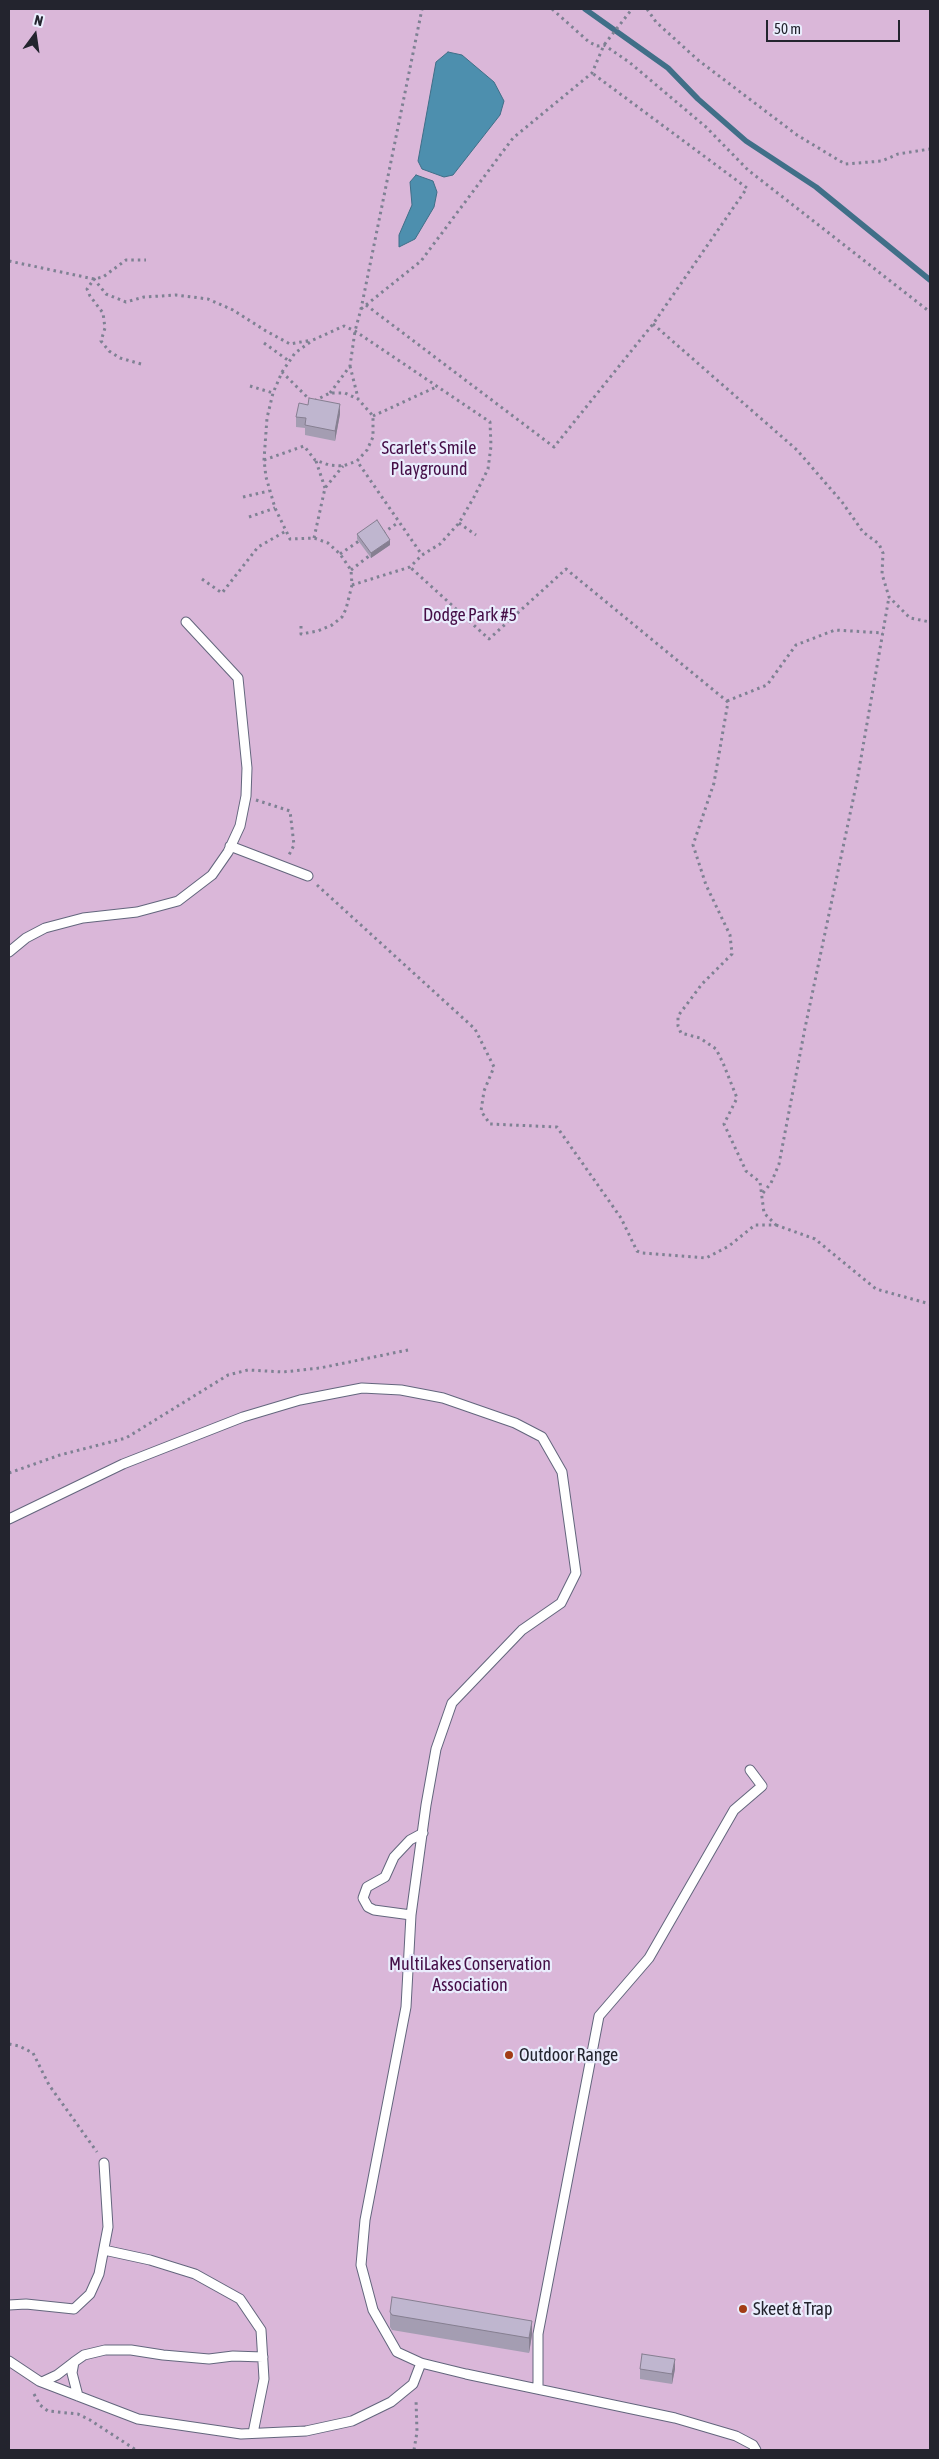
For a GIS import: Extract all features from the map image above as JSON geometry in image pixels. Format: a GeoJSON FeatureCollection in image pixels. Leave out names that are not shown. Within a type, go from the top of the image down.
{"type":"FeatureCollection","features":[{"type":"Feature","properties":{"kind":"lane"},"geometry":{"type":"LineString","coordinates":[[9,952],[26,938],[45,928],[83,918],[137,912],[178,901],[212,875],[230,846],[240,826],[246,796],[247,768],[238,678],[186,622]]}},
{"type":"Feature","properties":{"kind":"lane"},"geometry":{"type":"LineString","coordinates":[[230,846],[308,876]]}},
{"type":"Feature","properties":{"kind":"lane"},"geometry":{"type":"LineString","coordinates":[[9,1519],[123,1464],[244,1417],[300,1400],[362,1388],[401,1390],[443,1398],[515,1423],[542,1437],[562,1472],[576,1574],[561,1603],[522,1630],[452,1703],[436,1749],[412,1915],[406,2007],[365,2220],[361,2265],[373,2310],[397,2352],[421,2363],[675,2418],[736,2436],[753,2446],[756,2450]]}},
{"type":"Feature","properties":{"kind":"lane"},"geometry":{"type":"LineString","coordinates":[[538,2388],[538,2334],[599,2016],[649,1958],[734,1810],[762,1786],[750,1770]]}},
{"type":"Feature","properties":{"kind":"lane"},"geometry":{"type":"LineString","coordinates":[[412,1915],[374,1910],[368,1907],[363,1898],[367,1887],[385,1877],[394,1857],[410,1840],[423,1833]]}},
{"type":"Feature","properties":{"kind":"lane"},"geometry":{"type":"LineString","coordinates":[[9,2305],[26,2304],[74,2309],[90,2294],[99,2274],[108,2227],[104,2163]]}},
{"type":"Feature","properties":{"kind":"lane"},"geometry":{"type":"LineString","coordinates":[[104,2250],[150,2260],[195,2274],[240,2299],[261,2330],[264,2380],[253,2433]]}},
{"type":"Feature","properties":{"kind":"lane"},"geometry":{"type":"LineString","coordinates":[[42,2382],[56,2375],[84,2355],[105,2350],[131,2350],[163,2355],[209,2358],[233,2356],[263,2357]]}},
{"type":"Feature","properties":{"kind":"lane"},"geometry":{"type":"LineString","coordinates":[[9,2361],[42,2382],[138,2419],[241,2434],[306,2431],[352,2421],[391,2402],[414,2384],[421,2363]]}},
{"type":"Feature","properties":{"kind":"lane"},"geometry":{"type":"LineString","coordinates":[[74,2362],[72,2373],[78,2396]]}},
{"type":"Feature","properties":{"kind":"path"},"geometry":{"type":"LineString","coordinates":[[358,399],[350,366],[355,331],[422,9]]}},
{"type":"Feature","properties":{"kind":"path"},"geometry":{"type":"LineString","coordinates":[[552,9],[589,42],[597,46],[604,45],[629,62],[706,127],[748,170],[772,190],[930,312]]}},
{"type":"Feature","properties":{"kind":"path"},"geometry":{"type":"LineString","coordinates":[[361,309],[421,261],[513,138],[592,73],[604,45],[610,40],[632,9]]}},
{"type":"Feature","properties":{"kind":"path"},"geometry":{"type":"LineString","coordinates":[[647,9],[656,22],[698,60],[797,135],[845,164],[882,161],[898,154],[930,148]]}},
{"type":"Feature","properties":{"kind":"path"},"geometry":{"type":"LineString","coordinates":[[366,305],[554,447],[653,324],[746,188],[592,73]]}},
{"type":"Feature","properties":{"kind":"path"},"geometry":{"type":"LineString","coordinates":[[9,261],[94,280],[103,277],[126,260],[146,260]]}},
{"type":"Feature","properties":{"kind":"path"},"geometry":{"type":"LineString","coordinates":[[94,280],[106,294],[126,302],[144,297],[176,295],[208,298],[234,310],[290,344],[313,340]]}},
{"type":"Feature","properties":{"kind":"path"},"geometry":{"type":"LineString","coordinates":[[94,280],[87,289],[103,313],[105,328],[101,341],[109,351],[120,358],[141,364]]}},
{"type":"Feature","properties":{"kind":"path"},"geometry":{"type":"LineString","coordinates":[[653,324],[797,450],[842,502],[863,532],[879,544],[882,553],[882,574],[889,597],[857,781],[805,1028],[779,1164],[771,1183],[763,1193]]}},
{"type":"Feature","properties":{"kind":"path"},"geometry":{"type":"LineString","coordinates":[[300,626],[301,634],[318,631],[332,625],[342,617],[352,585],[351,570],[340,554],[328,543],[314,538],[290,539],[275,508],[270,491],[264,460],[266,418],[273,393],[282,372],[295,353],[313,340],[344,326],[355,331],[490,422],[491,446],[488,469],[460,523],[440,544],[422,555],[410,567],[352,585]]}},
{"type":"Feature","properties":{"kind":"path"},"geometry":{"type":"LineString","coordinates":[[264,343],[289,361]]}},
{"type":"Feature","properties":{"kind":"path"},"geometry":{"type":"LineString","coordinates":[[330,393],[350,366]]}},
{"type":"Feature","properties":{"kind":"path"},"geometry":{"type":"LineString","coordinates":[[282,372],[312,402],[330,393],[345,393],[358,399],[373,416],[373,437],[367,450],[357,461],[343,466],[329,466],[315,460]]}},
{"type":"Feature","properties":{"kind":"path"},"geometry":{"type":"LineString","coordinates":[[250,386],[273,393]]}},
{"type":"Feature","properties":{"kind":"path"},"geometry":{"type":"LineString","coordinates":[[373,416],[436,387]]}},
{"type":"Feature","properties":{"kind":"path"},"geometry":{"type":"LineString","coordinates":[[264,460],[304,446],[315,460],[326,488]]}},
{"type":"Feature","properties":{"kind":"path"},"geometry":{"type":"LineString","coordinates":[[357,461],[422,555]]}},
{"type":"Feature","properties":{"kind":"path"},"geometry":{"type":"LineString","coordinates":[[314,538],[326,488],[343,466]]}},
{"type":"Feature","properties":{"kind":"path"},"geometry":{"type":"LineString","coordinates":[[243,498],[270,491]]}},
{"type":"Feature","properties":{"kind":"path"},"geometry":{"type":"LineString","coordinates":[[249,517],[275,508]]}},
{"type":"Feature","properties":{"kind":"path"},"geometry":{"type":"LineString","coordinates":[[382,534],[399,522]]}},
{"type":"Feature","properties":{"kind":"path"},"geometry":{"type":"LineString","coordinates":[[460,523],[476,535]]}},
{"type":"Feature","properties":{"kind":"path"},"geometry":{"type":"LineString","coordinates":[[202,579],[222,593],[258,547],[286,531]]}},
{"type":"Feature","properties":{"kind":"path"},"geometry":{"type":"LineString","coordinates":[[340,554],[359,541]]}},
{"type":"Feature","properties":{"kind":"path"},"geometry":{"type":"LineString","coordinates":[[351,570],[370,556]]}},
{"type":"Feature","properties":{"kind":"path"},"geometry":{"type":"LineString","coordinates":[[410,567],[489,639],[566,569],[726,701]]}},
{"type":"Feature","properties":{"kind":"path"},"geometry":{"type":"LineString","coordinates":[[889,597],[910,618],[930,622]]}},
{"type":"Feature","properties":{"kind":"path"},"geometry":{"type":"LineString","coordinates":[[726,701],[768,685],[796,645],[835,630],[883,633]]}},
{"type":"Feature","properties":{"kind":"path"},"geometry":{"type":"LineString","coordinates":[[726,701],[714,783],[693,845],[706,886],[730,935],[732,954],[702,984],[678,1016],[678,1026],[681,1033],[700,1038],[716,1049],[737,1098],[724,1124],[746,1171],[760,1182],[763,1193],[764,1213],[776,1225]]}},
{"type":"Feature","properties":{"kind":"path"},"geometry":{"type":"LineString","coordinates":[[246,796],[290,811],[294,845],[283,867]]}},
{"type":"Feature","properties":{"kind":"path"},"geometry":{"type":"LineString","coordinates":[[308,876],[475,1029],[494,1067],[484,1091],[481,1111],[490,1124],[557,1128],[621,1218],[637,1251],[706,1258],[729,1246],[755,1225],[776,1225],[816,1239],[876,1289],[930,1304]]}},
{"type":"Feature","properties":{"kind":"path"},"geometry":{"type":"LineString","coordinates":[[9,1473],[60,1455],[126,1438],[228,1376],[248,1370],[283,1372],[320,1368],[408,1350]]}},
{"type":"Feature","properties":{"kind":"path"},"geometry":{"type":"LineString","coordinates":[[9,2044],[19,2046],[33,2053],[49,2085],[104,2163]]}},
{"type":"Feature","properties":{"kind":"path"},"geometry":{"type":"LineString","coordinates":[[414,2384],[418,2411],[414,2450]]}},
{"type":"Feature","properties":{"kind":"path"},"geometry":{"type":"LineString","coordinates":[[32,2392],[40,2405],[48,2411],[78,2414],[136,2450]]}},
{"type":"Feature","properties":{"kind":"green space"},"geometry":{"type":"Polygon","coordinates":[[[9,9],[930,9],[930,2450],[9,2450],[9,9]]]}},
{"type":"Feature","properties":{"kind":"water"},"geometry":{"type":"Polygon","coordinates":[[[448,52],[462,55],[494,82],[504,101],[500,115],[453,175],[444,177],[422,169],[418,161],[436,62],[448,52]]]}},
{"type":"Feature","properties":{"kind":"water"},"geometry":{"type":"Polygon","coordinates":[[[416,175],[433,181],[437,192],[434,207],[415,239],[399,247],[399,235],[412,205],[410,182],[416,175]]]}},
{"type":"Feature","properties":{"kind":"building"},"geometry":{"type":"Polygon","coordinates":[[[309,398],[340,404],[335,431],[305,425],[306,418],[296,417],[299,403],[308,405],[309,398]]]}},
{"type":"Feature","properties":{"kind":"building"},"geometry":{"type":"Polygon","coordinates":[[[377,520],[390,540],[371,553],[357,534],[377,520]]]}},
{"type":"Feature","properties":{"kind":"building"},"geometry":{"type":"Polygon","coordinates":[[[392,2297],[532,2321],[529,2338],[392,2315],[390,2312],[392,2297]]]}},
{"type":"Feature","properties":{"kind":"building"},"geometry":{"type":"Polygon","coordinates":[[[642,2354],[675,2359],[672,2374],[640,2369],[642,2354]]]}},
{"type":"Feature","properties":{"kind":"waterway"},"geometry":{"type":"LineString","coordinates":[[585,9],[668,68],[698,99],[746,141],[816,187],[930,280]]}},
{"type":"Feature","properties":{"kind":"place","name":"Outdoor Range"},"geometry":{"type":"Point","coordinates":[509,2055]}},
{"type":"Feature","properties":{"kind":"place","name":"Skeet & Trap"},"geometry":{"type":"Point","coordinates":[743,2309]}},
{"type":"Feature","properties":{"kind":"park label","name":"Scarlet's Smile Playground"},"geometry":{"type":"Point","coordinates":[429,458]}},
{"type":"Feature","properties":{"kind":"park label","name":"Dodge Park #5"},"geometry":{"type":"Point","coordinates":[470,615]}},
{"type":"Feature","properties":{"kind":"park label","name":"MultiLakes Conservation Association"},"geometry":{"type":"Point","coordinates":[470,1974]}}]}
